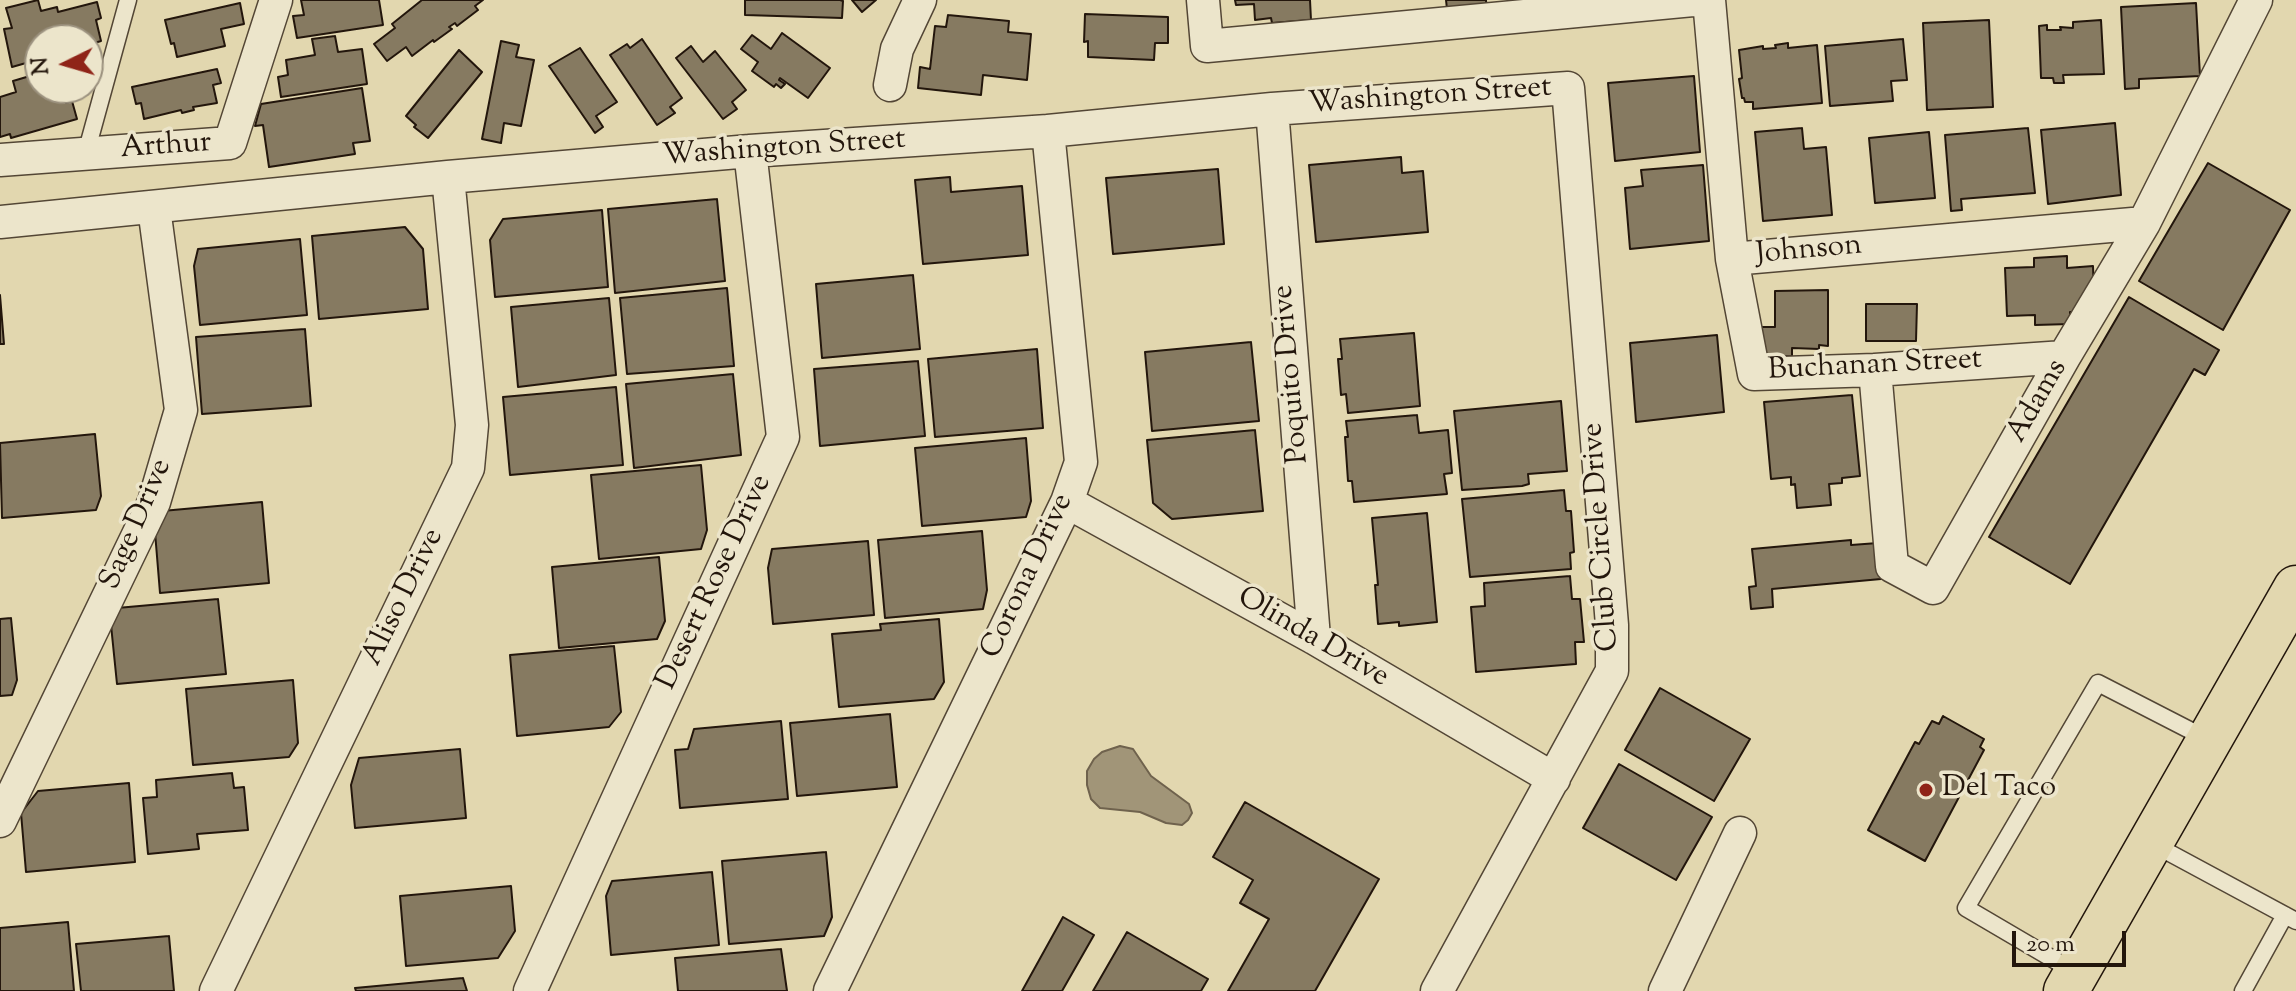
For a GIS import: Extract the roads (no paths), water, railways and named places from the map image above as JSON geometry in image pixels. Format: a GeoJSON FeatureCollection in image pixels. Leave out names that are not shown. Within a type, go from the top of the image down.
{"type":"FeatureCollection","features":[{"type":"Feature","properties":{"kind":"main road"},"geometry":{"type":"LineString","coordinates":[[2071,982],[2296,588]]}},
{"type":"Feature","properties":{"kind":"street","name":"Arthur"},"geometry":{"type":"LineString","coordinates":[[0,160],[230,143],[276,0]]}},
{"type":"Feature","properties":{"kind":"street"},"geometry":{"type":"LineString","coordinates":[[890,85],[897,49],[920,0]]}},
{"type":"Feature","properties":{"kind":"street"},"geometry":{"type":"LineString","coordinates":[[1203,0],[1207,46],[1620,3],[1693,0]]}},
{"type":"Feature","properties":{"kind":"street","name":"Johnson"},"geometry":{"type":"LineString","coordinates":[[1709,0],[1732,259],[2144,223]]}},
{"type":"Feature","properties":{"kind":"street","name":"Adams"},"geometry":{"type":"LineString","coordinates":[[1875,370],[1892,566],[1933,588],[2144,223],[2256,0]]}},
{"type":"Feature","properties":{"kind":"street","name":"Washington Street"},"geometry":{"type":"LineString","coordinates":[[0,222],[448,177],[750,151],[1048,131],[1272,109],[1568,88]]}},
{"type":"Feature","properties":{"kind":"street","name":"Club Circle Drive"},"geometry":{"type":"LineString","coordinates":[[1437,991],[1612,671],[1612,625],[1568,88]]}},
{"type":"Feature","properties":{"kind":"street","name":"Poquito Drive"},"geometry":{"type":"LineString","coordinates":[[1272,109],[1314,638]]}},
{"type":"Feature","properties":{"kind":"street","name":"Corona Drive"},"geometry":{"type":"LineString","coordinates":[[830,991],[1067,502],[1081,462],[1048,131]]}},
{"type":"Feature","properties":{"kind":"street","name":"Desert Rose Drive"},"geometry":{"type":"LineString","coordinates":[[530,991],[783,437],[750,151]]}},
{"type":"Feature","properties":{"kind":"street","name":"Aliso Drive"},"geometry":{"type":"LineString","coordinates":[[216,991],[468,468],[472,425],[448,177]]}},
{"type":"Feature","properties":{"kind":"street","name":"Sage Drive"},"geometry":{"type":"LineString","coordinates":[[0,821],[154,502],[181,410],[154,208]]}},
{"type":"Feature","properties":{"kind":"street","name":"Buchanan Street"},"geometry":{"type":"LineString","coordinates":[[1732,259],[1754,374],[1875,370],[2064,357]]}},
{"type":"Feature","properties":{"kind":"street","name":"Olinda Drive"},"geometry":{"type":"LineString","coordinates":[[1067,502],[1314,638],[1554,779]]}},
{"type":"Feature","properties":{"kind":"street"},"geometry":{"type":"LineString","coordinates":[[1665,991],[1740,833]]}},
{"type":"Feature","properties":{"kind":"lane"},"geometry":{"type":"LineString","coordinates":[[86,153],[128,0]]}},
{"type":"Feature","properties":{"kind":"lane"},"geometry":{"type":"LineString","coordinates":[[2071,982],[1966,908],[2098,683],[2209,740]]}},
{"type":"Feature","properties":{"kind":"lane"},"geometry":{"type":"LineString","coordinates":[[2150,843],[2291,918],[2243,991]]}},
{"type":"Feature","properties":{"kind":"place","name":"Del Taco"},"geometry":{"type":"Point","coordinates":[1926,790]}}]}
